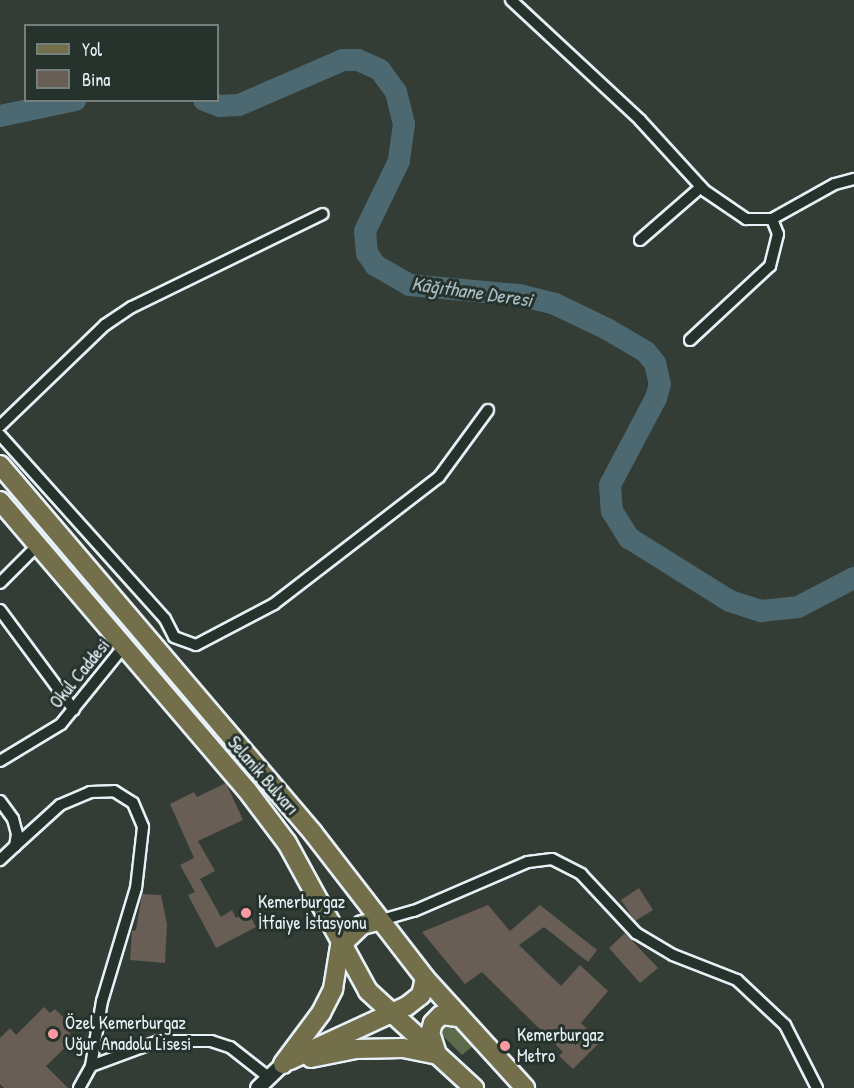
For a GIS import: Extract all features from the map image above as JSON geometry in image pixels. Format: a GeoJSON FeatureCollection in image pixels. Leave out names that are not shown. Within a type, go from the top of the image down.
{"type":"FeatureCollection","features":[{"type":"Feature","properties":{"kind":"main road","name":"Selanik Bulvarı"},"geometry":{"type":"LineString","coordinates":[[0,465],[313,833],[378,921],[425,978],[458,1017],[525,1088]]}},
{"type":"Feature","properties":{"kind":"main road","name":"Selanik Bulvarı"},"geometry":{"type":"LineString","coordinates":[[0,501],[125,645],[287,843],[317,893],[340,946],[368,991],[474,1088]]}},
{"type":"Feature","properties":{"kind":"main road"},"geometry":{"type":"LineString","coordinates":[[283,1064],[321,1013],[333,989],[340,946],[362,925],[378,921]]}},
{"type":"Feature","properties":{"kind":"main road"},"geometry":{"type":"LineString","coordinates":[[283,1064],[391,1014],[421,995],[425,978]]}},
{"type":"Feature","properties":{"kind":"main road"},"geometry":{"type":"LineString","coordinates":[[283,1064],[356,1049],[403,1048],[436,1054],[430,1033],[433,1023],[441,1015],[458,1017]]}},
{"type":"Feature","properties":{"kind":"street"},"geometry":{"type":"LineString","coordinates":[[511,0],[640,120],[701,187],[723,207],[746,219],[772,219],[835,184],[854,179]]}},
{"type":"Feature","properties":{"kind":"street"},"geometry":{"type":"LineString","coordinates":[[640,240],[701,187]]}},
{"type":"Feature","properties":{"kind":"street"},"geometry":{"type":"LineString","coordinates":[[0,426],[105,325],[132,307],[323,214]]}},
{"type":"Feature","properties":{"kind":"street"},"geometry":{"type":"LineString","coordinates":[[690,340],[770,266],[778,234],[772,219]]}},
{"type":"Feature","properties":{"kind":"street"},"geometry":{"type":"LineString","coordinates":[[0,435],[165,619],[174,637],[196,645],[274,604],[439,477],[488,410]]}},
{"type":"Feature","properties":{"kind":"street"},"geometry":{"type":"LineString","coordinates":[[0,583],[38,545]]}},
{"type":"Feature","properties":{"kind":"street"},"geometry":{"type":"LineString","coordinates":[[0,610],[74,710]]}},
{"type":"Feature","properties":{"kind":"street","name":"Okul Caddesi"},"geometry":{"type":"LineString","coordinates":[[0,761],[61,724],[125,645]]}},
{"type":"Feature","properties":{"kind":"street"},"geometry":{"type":"LineString","coordinates":[[0,860],[60,805],[90,792],[114,791],[133,803],[143,827],[136,888],[102,1001],[91,1066],[79,1088]]}},
{"type":"Feature","properties":{"kind":"street"},"geometry":{"type":"LineString","coordinates":[[0,801],[13,819],[15,846]]}},
{"type":"Feature","properties":{"kind":"street"},"geometry":{"type":"LineString","coordinates":[[378,921],[414,911],[528,862],[552,859],[581,874],[636,933],[673,955],[737,980],[784,1025],[817,1088]]}},
{"type":"Feature","properties":{"kind":"street"},"geometry":{"type":"LineString","coordinates":[[91,1066],[159,1041],[190,1040],[230,1047],[267,1076]]}},
{"type":"Feature","properties":{"kind":"street"},"geometry":{"type":"LineString","coordinates":[[258,1088],[267,1076],[283,1064]]}},
{"type":"Feature","properties":{"kind":"green space"},"geometry":{"type":"Polygon","coordinates":[[[452,1021],[474,1045],[462,1055],[436,1029],[439,1024],[452,1021]]]}},
{"type":"Feature","properties":{"kind":"building"},"geometry":{"type":"Polygon","coordinates":[[[226,783],[243,820],[198,841],[215,871],[200,879],[221,917],[232,910],[236,918],[248,912],[256,927],[216,948],[188,895],[195,892],[180,865],[194,858],[170,804],[194,792],[197,797],[226,783]]]}},
{"type":"Feature","properties":{"kind":"building"},"geometry":{"type":"Polygon","coordinates":[[[639,888],[653,910],[635,921],[621,900],[639,888]]]}},
{"type":"Feature","properties":{"kind":"building"},"geometry":{"type":"Polygon","coordinates":[[[142,894],[161,895],[167,924],[165,963],[130,960],[132,931],[136,930],[142,894]]]}},
{"type":"Feature","properties":{"kind":"building"},"geometry":{"type":"Polygon","coordinates":[[[488,905],[510,931],[540,905],[597,950],[588,962],[544,927],[519,945],[561,986],[580,965],[608,991],[581,1023],[600,1042],[573,1069],[559,1056],[563,1052],[482,972],[465,984],[422,932],[488,905]]]}},
{"type":"Feature","properties":{"kind":"building"},"geometry":{"type":"Polygon","coordinates":[[[625,933],[658,968],[640,983],[609,948],[625,933]]]}},
{"type":"Feature","properties":{"kind":"building"},"geometry":{"type":"Polygon","coordinates":[[[44,1007],[50,1013],[55,1009],[74,1028],[69,1033],[74,1039],[46,1066],[68,1088],[4,1088],[0,1084],[0,1038],[10,1028],[16,1035],[44,1007]]]}},
{"type":"Feature","properties":{"kind":"waterway","name":"Kâğıthane Deresi"},"geometry":{"type":"LineString","coordinates":[[209,102],[220,106],[239,105],[343,60],[358,60],[380,70],[396,92],[404,124],[399,161],[365,231],[367,253],[375,265],[409,285],[519,295],[555,304],[607,329],[646,352],[655,363],[660,384],[656,398],[610,485],[612,511],[629,538],[730,601],[761,611],[798,607],[854,578]]}},
{"type":"Feature","properties":{"kind":"waterway","name":"Kâğıthane Deresi"},"geometry":{"type":"LineString","coordinates":[[0,116],[66,102]]}},
{"type":"Feature","properties":{"kind":"place","name":"Kemerburgaz İtfaiye İstasyonu"},"geometry":{"type":"Point","coordinates":[246,913]}},
{"type":"Feature","properties":{"kind":"place","name":"Özel Kemerburgaz Uğur Anadolu Lisesi"},"geometry":{"type":"Point","coordinates":[53,1034]}},
{"type":"Feature","properties":{"kind":"place","name":"Kemerburgaz Metro"},"geometry":{"type":"Point","coordinates":[505,1046]}}]}
